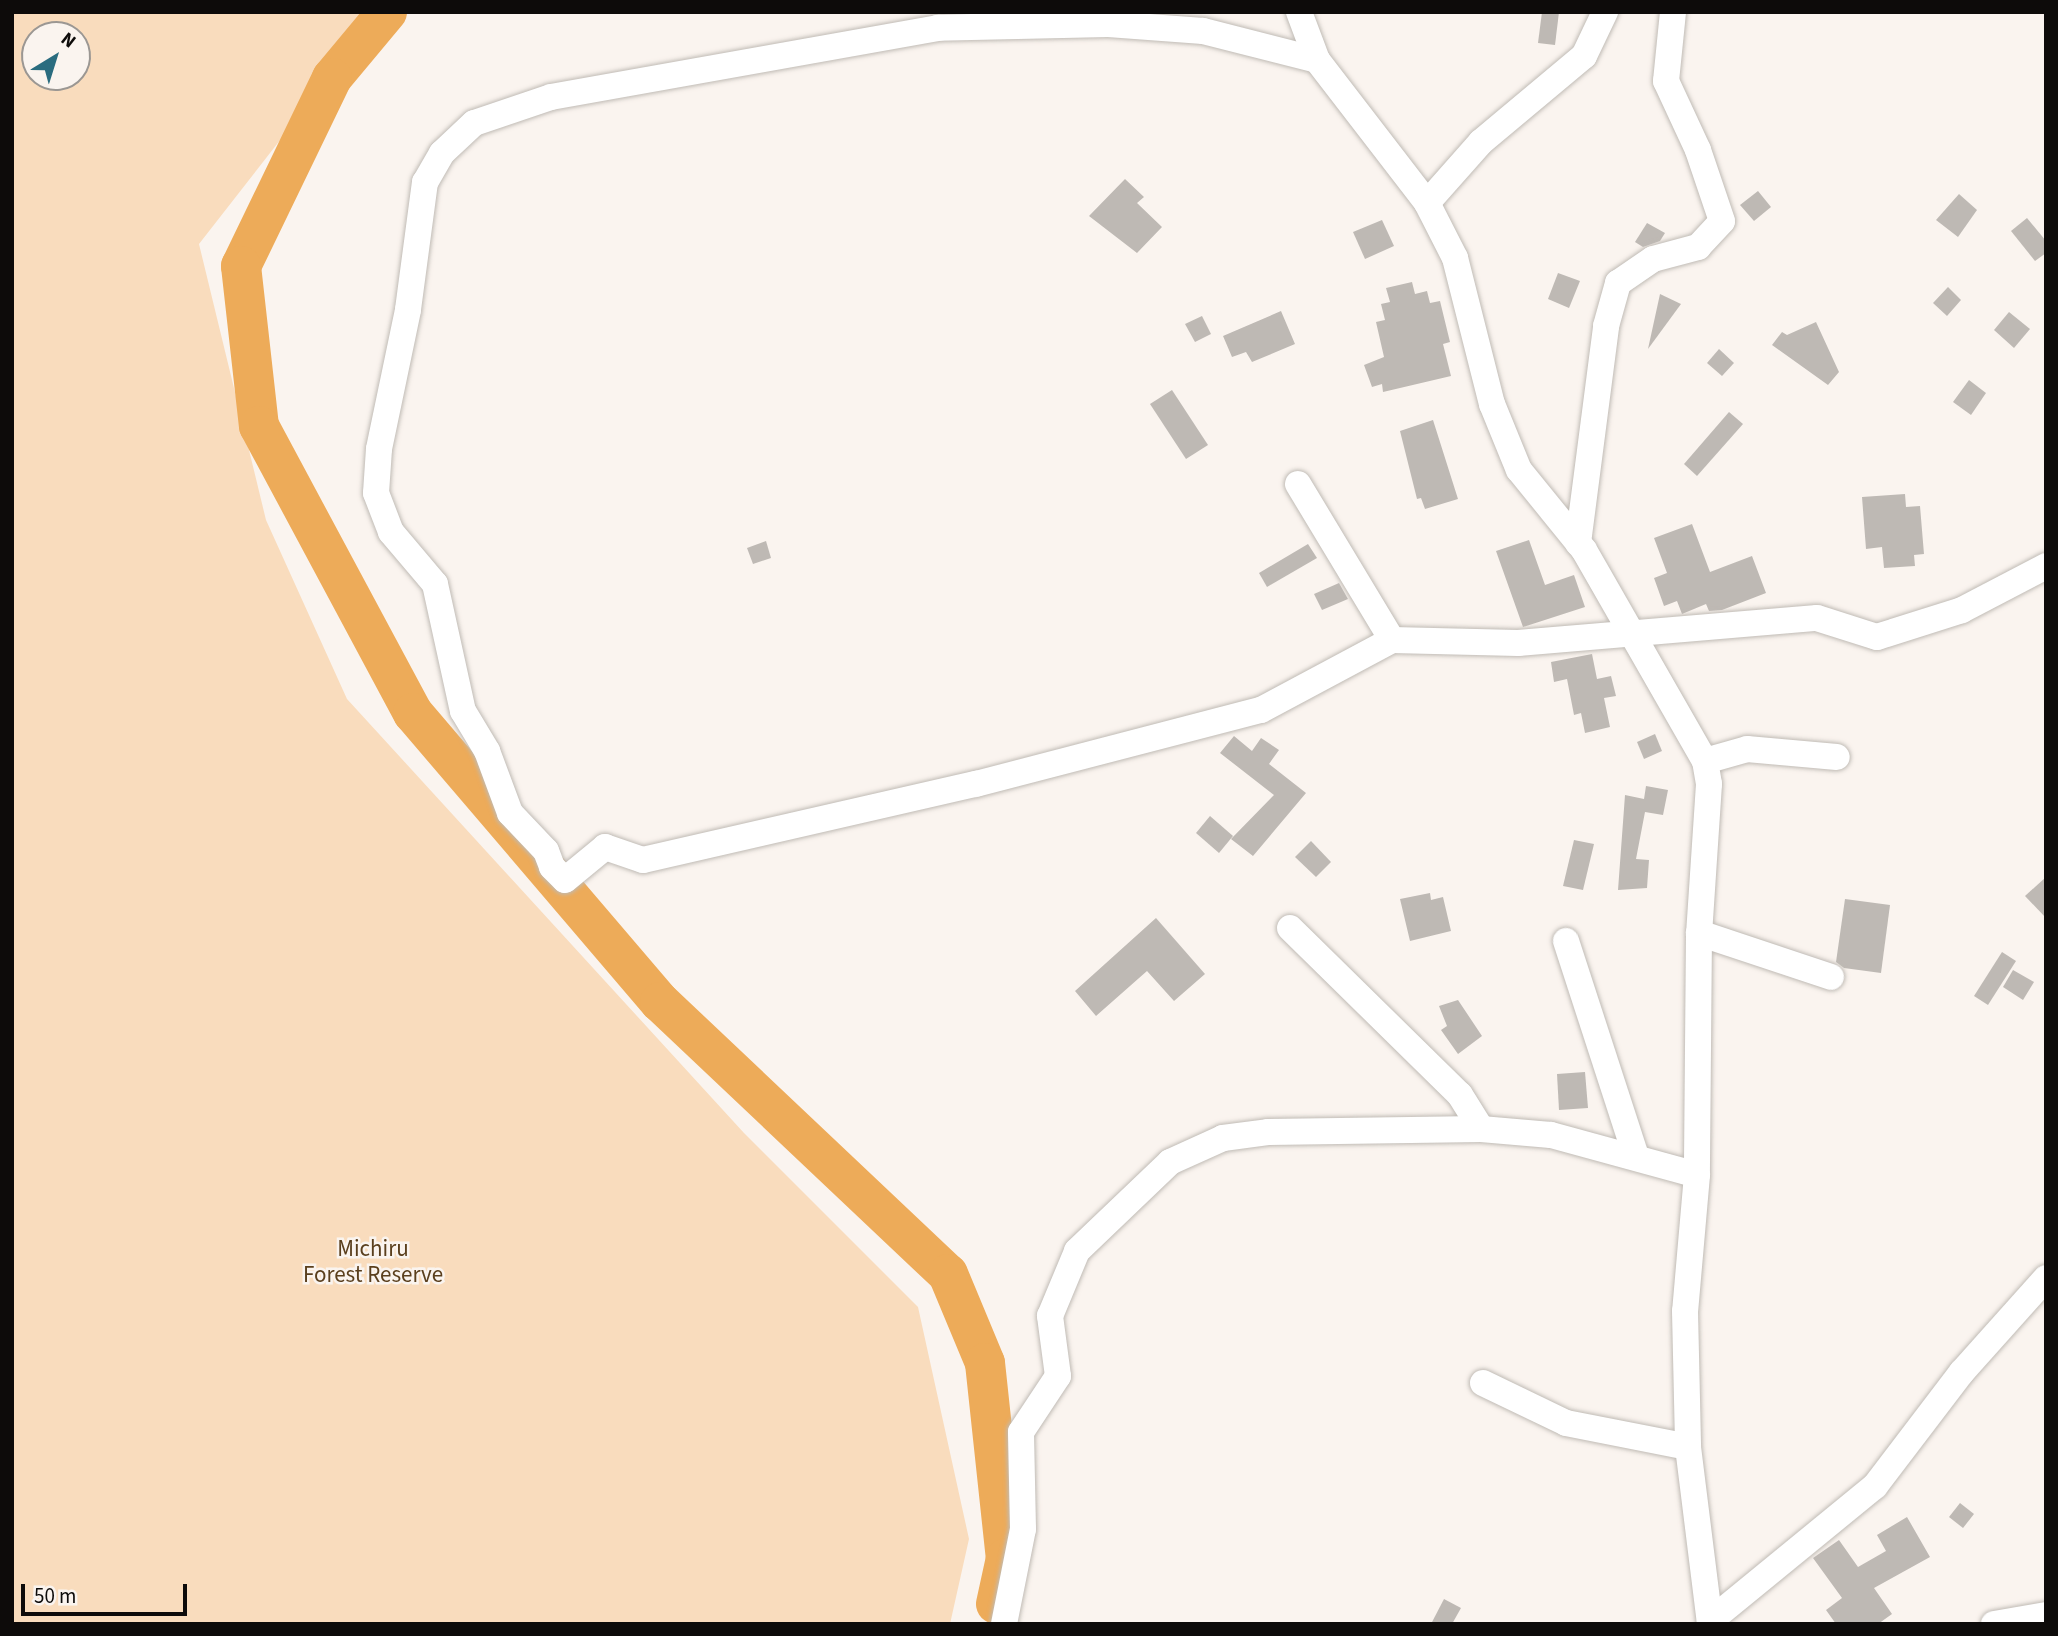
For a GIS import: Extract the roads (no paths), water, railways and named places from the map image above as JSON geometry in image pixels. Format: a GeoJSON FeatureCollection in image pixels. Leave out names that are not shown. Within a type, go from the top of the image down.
{"type":"FeatureCollection","features":[{"type":"Feature","properties":{"kind":"street"},"geometry":{"type":"LineString","coordinates":[[1299,12],[1317,60],[1427,203],[1455,258],[1492,404],[1518,470],[1578,543],[1636,635],[1705,761],[1709,784],[1699,933],[1697,1175],[1685,1311],[1688,1447],[1710,1623]]}},
{"type":"Feature","properties":{"kind":"street"},"geometry":{"type":"LineString","coordinates":[[1427,203],[1482,142],[1584,56],[1605,12]]}},
{"type":"Feature","properties":{"kind":"street"},"geometry":{"type":"LineString","coordinates":[[1578,543],[1606,326],[1618,283],[1653,259],[1698,247],[1722,221],[1698,150],[1666,81],[1673,12]]}},
{"type":"Feature","properties":{"kind":"street"},"geometry":{"type":"LineString","coordinates":[[1317,60],[1203,31],[1108,24],[938,28],[551,97],[474,123],[442,153],[425,182],[408,310],[379,449],[376,493],[391,531],[435,584],[463,711],[487,751],[510,813],[546,851],[552,867],[565,880],[605,847],[643,860],[976,783],[1261,710],[1392,640],[1518,643],[1817,618],[1877,637],[1962,610],[2046,566]]}},
{"type":"Feature","properties":{"kind":"street"},"geometry":{"type":"LineString","coordinates":[[1297,484],[1392,640]]}},
{"type":"Feature","properties":{"kind":"street"},"geometry":{"type":"LineString","coordinates":[[1705,761],[1747,749],[1838,757]]}},
{"type":"Feature","properties":{"kind":"street"},"geometry":{"type":"LineString","coordinates":[[1290,928],[1460,1096],[1481,1129]]}},
{"type":"Feature","properties":{"kind":"street"},"geometry":{"type":"LineString","coordinates":[[1699,933],[1831,977]]}},
{"type":"Feature","properties":{"kind":"street"},"geometry":{"type":"LineString","coordinates":[[1566,941],[1636,1156]]}},
{"type":"Feature","properties":{"kind":"street"},"geometry":{"type":"LineString","coordinates":[[1004,1624],[1023,1529],[1021,1432],[1058,1376],[1050,1316],[1077,1251],[1170,1162],[1223,1138],[1355,1128],[1481,1129],[1551,1135],[1636,1156],[1697,1175]]}},
{"type":"Feature","properties":{"kind":"street"},"geometry":{"type":"LineString","coordinates":[[1710,1623],[1875,1486],[1962,1372],[2046,1278]]}},
{"type":"Feature","properties":{"kind":"street"},"geometry":{"type":"LineString","coordinates":[[1483,1383],[1566,1423],[1688,1447]]}},
{"type":"Feature","properties":{"kind":"street"},"geometry":{"type":"LineString","coordinates":[[1994,1624],[2046,1615]]}},
{"type":"Feature","properties":{"kind":"waterway"},"geometry":{"type":"LineString","coordinates":[[387,12],[332,78],[241,266],[259,426],[413,713],[660,1002],[948,1274],[985,1363],[1006,1558],[996,1604]]}},
{"type":"Feature","properties":{"kind":"park label","name":"Michiru Forest Reserve"},"geometry":{"type":"Point","coordinates":[373,1262]}}]}
